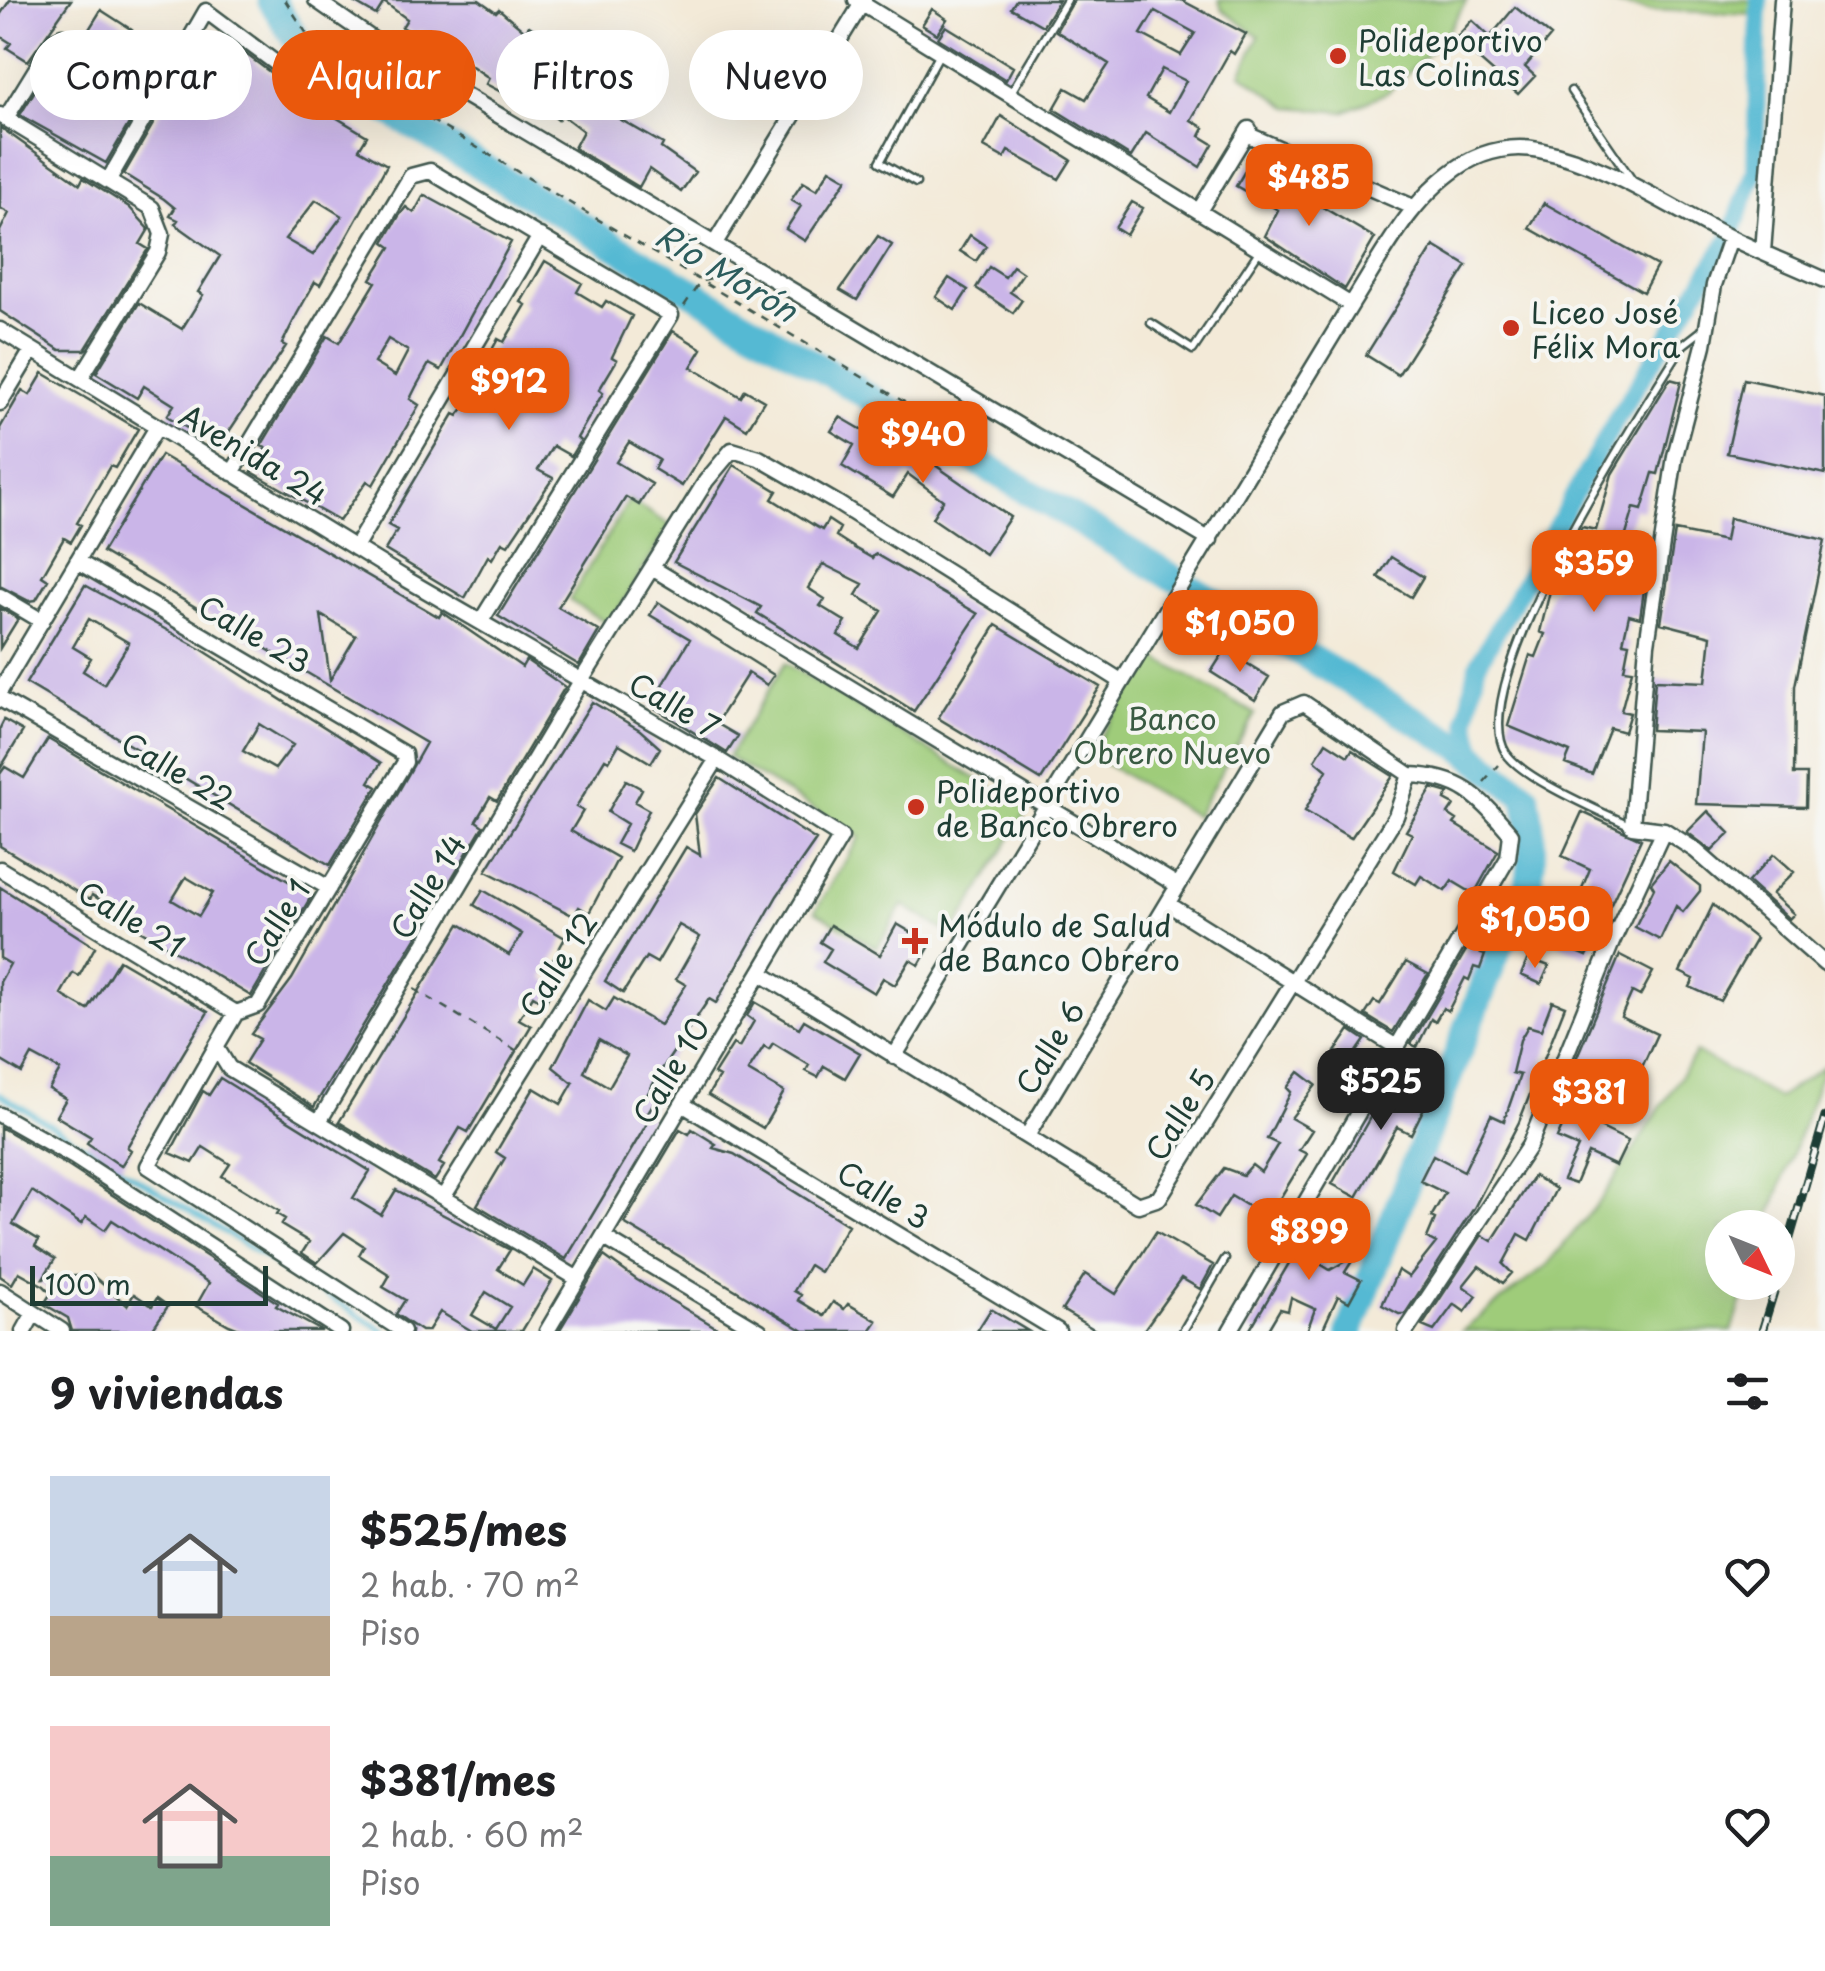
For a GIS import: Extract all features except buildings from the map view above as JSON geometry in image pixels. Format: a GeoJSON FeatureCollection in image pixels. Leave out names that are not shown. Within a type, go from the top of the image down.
{"type":"FeatureCollection","features":[{"type":"Feature","properties":{"kind":"street"},"geometry":{"type":"LineString","coordinates":[[316,0],[381,45],[1210,540]]}},
{"type":"Feature","properties":{"kind":"street"},"geometry":{"type":"LineString","coordinates":[[1764,252],[1782,0]]}},
{"type":"Feature","properties":{"kind":"street"},"geometry":{"type":"LineString","coordinates":[[715,243],[861,1],[1351,305]]}},
{"type":"Feature","properties":{"kind":"street"},"geometry":{"type":"LineString","coordinates":[[195,30],[206,10],[232,30]]}},
{"type":"Feature","properties":{"kind":"street"},"geometry":{"type":"LineString","coordinates":[[252,45],[272,60]]}},
{"type":"Feature","properties":{"kind":"street"},"geometry":{"type":"LineString","coordinates":[[30,76],[3,116],[152,208],[160,223],[161,242],[80,379]]}},
{"type":"Feature","properties":{"kind":"street"},"geometry":{"type":"LineString","coordinates":[[108,181],[143,120]]}},
{"type":"Feature","properties":{"kind":"street"},"geometry":{"type":"LineString","coordinates":[[1198,211],[1247,131],[1412,207]]}},
{"type":"Feature","properties":{"kind":"street"},"geometry":{"type":"LineString","coordinates":[[894,1056],[1412,207],[1466,163],[1499,149],[1536,149],[1586,164],[1730,238],[1825,280]]}},
{"type":"Feature","properties":{"kind":"street"},"geometry":{"type":"LineString","coordinates":[[232,472],[410,176],[430,171],[540,236],[671,315],[481,621]]}},
{"type":"Feature","properties":{"kind":"street"},"geometry":{"type":"LineString","coordinates":[[354,548],[540,236]]}},
{"type":"Feature","properties":{"kind":"street"},"geometry":{"type":"LineString","coordinates":[[1730,238],[1714,285],[1708,325],[1674,456],[1647,644],[1632,826],[1664,830],[1695,850],[1825,964]]}},
{"type":"Feature","properties":{"kind":"street","name":"Avenida 24"},"geometry":{"type":"LineString","coordinates":[[0,330],[354,548],[481,621]]}},
{"type":"Feature","properties":{"kind":"street"},"geometry":{"type":"LineString","coordinates":[[0,403],[32,350]]}},
{"type":"Feature","properties":{"kind":"street"},"geometry":{"type":"LineString","coordinates":[[0,690],[157,427]]}},
{"type":"Feature","properties":{"kind":"street","name":"Calle 14"},"geometry":{"type":"LineString","coordinates":[[320,1120],[581,680],[706,481],[732,450],[759,458],[838,504],[1121,681]]}},
{"type":"Feature","properties":{"kind":"street","name":"Calle 23"},"geometry":{"type":"LineString","coordinates":[[77,561],[404,754]]}},
{"type":"Feature","properties":{"kind":"street"},"geometry":{"type":"LineString","coordinates":[[652,568],[1045,809],[1178,885]]}},
{"type":"Feature","properties":{"kind":"street"},"geometry":{"type":"LineString","coordinates":[[0,596],[42,620]]}},
{"type":"Feature","properties":{"kind":"street","name":"Calle 7"},"geometry":{"type":"LineString","coordinates":[[481,621],[717,759],[841,837]]}},
{"type":"Feature","properties":{"kind":"street","name":"Calle 22"},"geometry":{"type":"LineString","coordinates":[[0,699],[330,888]]}},
{"type":"Feature","properties":{"kind":"street","name":"Calle 6"},"geometry":{"type":"LineString","coordinates":[[1027,1136],[1283,712],[1304,703],[1410,775]]}},
{"type":"Feature","properties":{"kind":"street","name":"Calle 1"},"geometry":{"type":"LineString","coordinates":[[403,1331],[148,1166],[236,1013],[258,1005],[405,762],[404,754]]}},
{"type":"Feature","properties":{"kind":"street","name":"Calle 12"},"geometry":{"type":"LineString","coordinates":[[444,1196],[717,759]]}},
{"type":"Feature","properties":{"kind":"street"},"geometry":{"type":"LineString","coordinates":[[1230,1331],[1492,892],[1508,858],[1512,834],[1480,799],[1446,776],[1410,775]]}},
{"type":"Feature","properties":{"kind":"street","name":"Calle 5"},"geometry":{"type":"LineString","coordinates":[[760,973],[1138,1205],[1159,1198],[1396,816],[1410,775]]}},
{"type":"Feature","properties":{"kind":"street"},"geometry":{"type":"LineString","coordinates":[[1406,1331],[1529,1146],[1612,942],[1664,830]]}},
{"type":"Feature","properties":{"kind":"street","name":"Calle 10"},"geometry":{"type":"LineString","coordinates":[[547,1331],[841,837]]}},
{"type":"Feature","properties":{"kind":"street","name":"Calle 21"},"geometry":{"type":"LineString","coordinates":[[0,869],[236,1013]]}},
{"type":"Feature","properties":{"kind":"street"},"geometry":{"type":"LineString","coordinates":[[1168,904],[1398,1048]]}},
{"type":"Feature","properties":{"kind":"street"},"geometry":{"type":"LineString","coordinates":[[216,1047],[229,1068],[578,1279]]}},
{"type":"Feature","properties":{"kind":"street","name":"Calle 3"},"geometry":{"type":"LineString","coordinates":[[682,1104],[1058,1331]]}},
{"type":"Feature","properties":{"kind":"street"},"geometry":{"type":"LineString","coordinates":[[0,1115],[74,1157],[341,1331]]}},
{"type":"Feature","properties":{"kind":"street"},"geometry":{"type":"LineString","coordinates":[[603,1237],[760,1331]]}},
{"type":"Feature","properties":{"kind":"street"},"geometry":{"type":"LineString","coordinates":[[0,1291],[62,1331]]}},
{"type":"Feature","properties":{"kind":"street"},"geometry":{"type":"LineString","coordinates":[[24,1331],[34,1313]]}},
{"type":"Feature","properties":{"kind":"lane"},"geometry":{"type":"LineString","coordinates":[[1010,94],[1067,0]]}},
{"type":"Feature","properties":{"kind":"lane"},"geometry":{"type":"LineString","coordinates":[[916,183],[880,162],[941,52]]}},
{"type":"Feature","properties":{"kind":"lane"},"geometry":{"type":"LineString","coordinates":[[1571,92],[1640,192]]}},
{"type":"Feature","properties":{"kind":"lane"},"geometry":{"type":"LineString","coordinates":[[1150,323],[1193,350],[1261,249]]}},
{"type":"Feature","properties":{"kind":"lane"},"geometry":{"type":"LineString","coordinates":[[1632,826],[1558,791],[1508,754],[1499,722],[1524,628],[1553,561],[1683,345],[1708,325]]}},
{"type":"Feature","properties":{"kind":"lane"},"geometry":{"type":"LineString","coordinates":[[1183,1331],[1225,1259]]}},
{"type":"Feature","properties":{"kind":"path"},"geometry":{"type":"LineString","coordinates":[[285,0],[304,30]]}},
{"type":"Feature","properties":{"kind":"path"},"geometry":{"type":"LineString","coordinates":[[432,120],[958,434]]}},
{"type":"Feature","properties":{"kind":"path"},"geometry":{"type":"LineString","coordinates":[[688,304],[701,281],[717,278],[726,267]]}},
{"type":"Feature","properties":{"kind":"path"},"geometry":{"type":"LineString","coordinates":[[1474,793],[1507,756]]}},
{"type":"Feature","properties":{"kind":"path"},"geometry":{"type":"LineString","coordinates":[[412,988],[520,1052]]}},
{"type":"Feature","properties":{"kind":"green space","name":"Polideportivo Las Colinas"},"geometry":{"type":"Polygon","coordinates":[[[1219,0],[1467,0],[1444,38],[1388,92],[1344,112],[1289,107],[1241,74],[1259,36],[1222,10],[1219,0]]]}},
{"type":"Feature","properties":{"kind":"green space","name":"Polideportivo Las Colinas"},"geometry":{"type":"Polygon","coordinates":[[[1587,0],[1759,0],[1759,14],[1648,10],[1587,0]]]}},
{"type":"Feature","properties":{"kind":"green space"},"geometry":{"type":"Polygon","coordinates":[[[629,500],[670,525],[610,625],[569,600],[629,500]]]}},
{"type":"Feature","properties":{"kind":"green space","name":"Banco Obrero Nuevo"},"geometry":{"type":"Polygon","coordinates":[[[1149,654],[1255,714],[1196,816],[1090,755],[1149,654]]]}},
{"type":"Feature","properties":{"kind":"green space","name":"Polideportivo de Banco Obrero"},"geometry":{"type":"Polygon","coordinates":[[[785,663],[1028,810],[952,935],[903,905],[877,948],[815,911],[860,837],[728,757],[785,663]]]}},
{"type":"Feature","properties":{"kind":"green space"},"geometry":{"type":"Polygon","coordinates":[[[1696,1052],[1778,1098],[1824,1066],[1772,1210],[1705,1210],[1705,1300],[1742,1300],[1732,1331],[1462,1331],[1547,1265],[1603,1197],[1696,1052]]]}},
{"type":"Feature","properties":{"kind":"waterway","name":"Río Morón"},"geometry":{"type":"LineString","coordinates":[[271,0],[304,52],[351,89],[1172,577]]}},
{"type":"Feature","properties":{"kind":"waterway"},"geometry":{"type":"LineString","coordinates":[[1476,759],[1467,720],[1477,666],[1623,408],[1730,238],[1755,171],[1759,0]]}},
{"type":"Feature","properties":{"kind":"waterway"},"geometry":{"type":"LineString","coordinates":[[1194,590],[1463,748],[1526,796],[1532,841],[1526,891],[1499,947],[1350,1331]]}},
{"type":"Feature","properties":{"kind":"waterway"},"geometry":{"type":"LineString","coordinates":[[0,1094],[384,1331]]}},
{"type":"Feature","properties":{"kind":"railway"},"geometry":{"type":"LineString","coordinates":[[1795,1220],[1825,1117]]}},
{"type":"Feature","properties":{"kind":"railway"},"geometry":{"type":"LineString","coordinates":[[1762,1331],[1771,1300]]}},
{"type":"Feature","properties":{"kind":"place","name":"Polideportivo Las Colinas"},"geometry":{"type":"Point","coordinates":[1338,56]}},
{"type":"Feature","properties":{"kind":"place","name":"Liceo José Félix Mora"},"geometry":{"type":"Point","coordinates":[1511,328]}},
{"type":"Feature","properties":{"kind":"place","name":"Polideportivo de Banco Obrero"},"geometry":{"type":"Point","coordinates":[916,807]}},
{"type":"Feature","properties":{"kind":"place","name":"Módulo de Salud de Banco Obrero"},"geometry":{"type":"Point","coordinates":[915,941]}}]}
